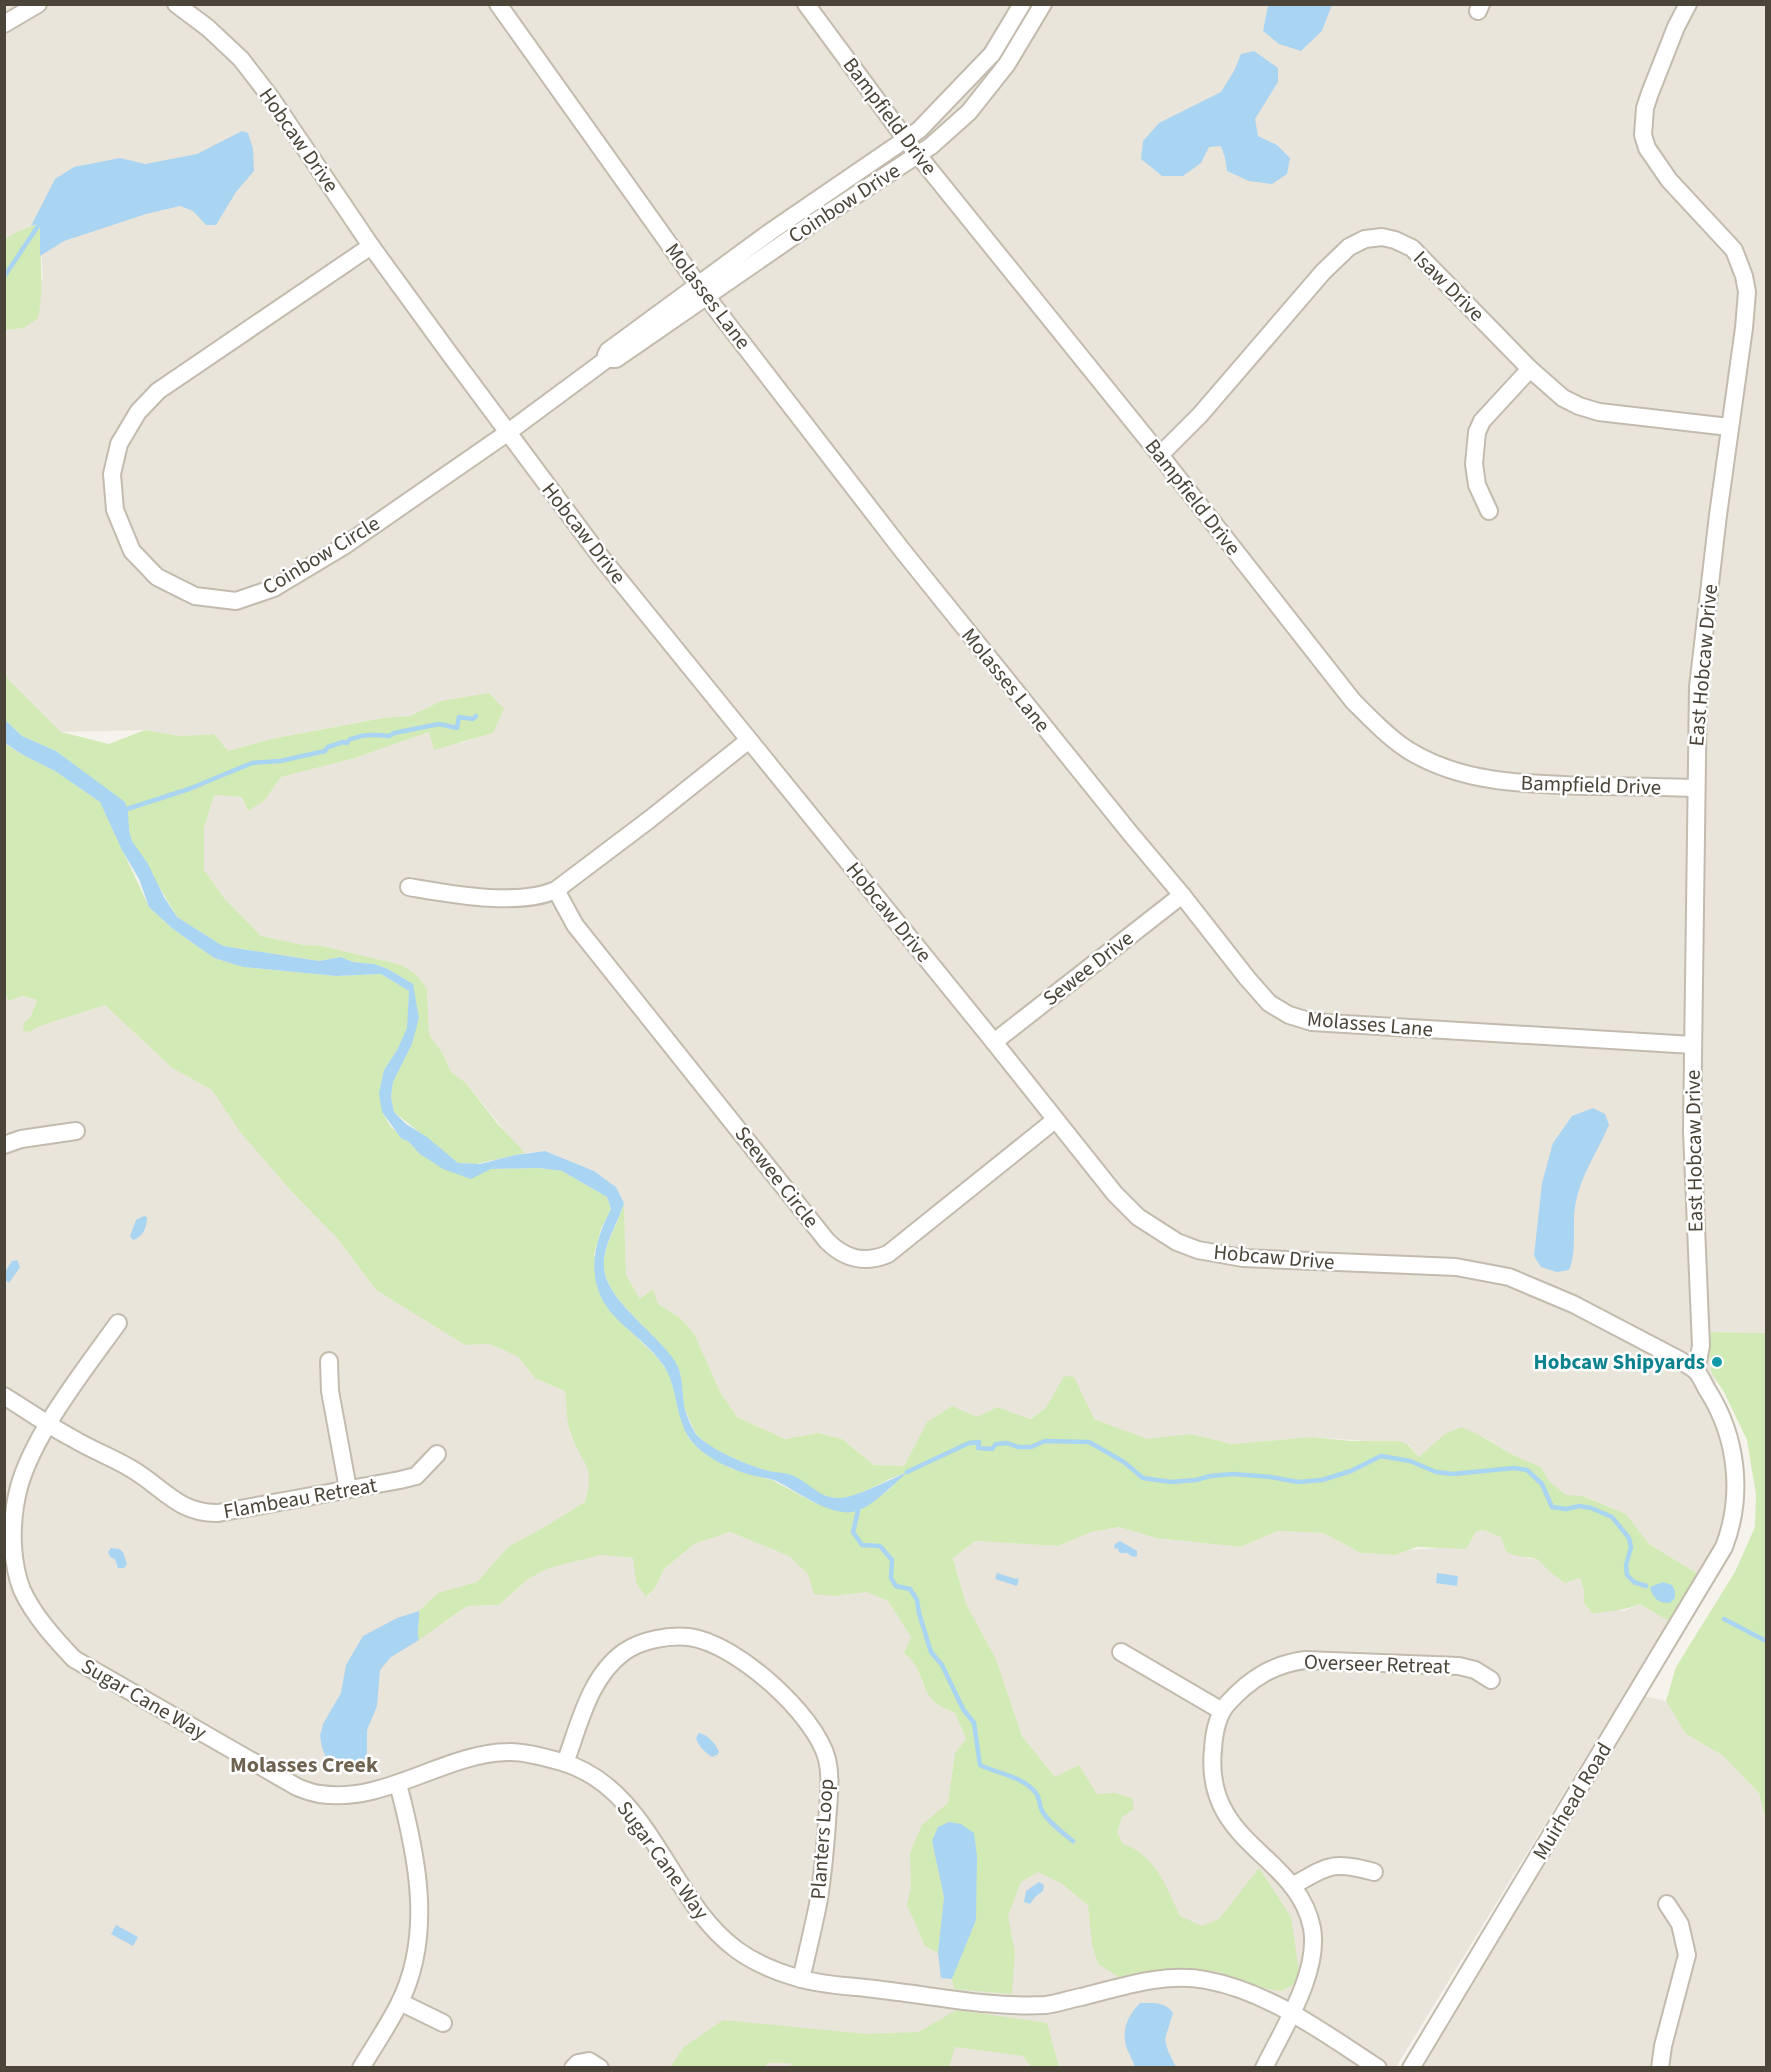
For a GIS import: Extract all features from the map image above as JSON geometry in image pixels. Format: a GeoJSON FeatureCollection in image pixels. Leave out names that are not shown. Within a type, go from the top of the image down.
{"type":"FeatureCollection","features":[{"type":"Feature","properties":{"kind":"street"},"geometry":{"type":"LineString","coordinates":[[4,24],[38,4]]}},
{"type":"Feature","properties":{"kind":"street","name":"Hobcaw Drive"},"geometry":{"type":"LineString","coordinates":[[176,4],[208,28],[241,59],[271,98],[371,246],[600,556],[1115,1194],[1138,1217],[1177,1242],[1211,1253],[1262,1260],[1456,1268],[1509,1277],[1574,1304],[1649,1343],[1696,1371]]}},
{"type":"Feature","properties":{"kind":"street","name":"Molasses Lane"},"geometry":{"type":"LineString","coordinates":[[498,4],[702,290],[902,550],[1269,1004],[1289,1015],[1312,1022],[1693,1045]]}},
{"type":"Feature","properties":{"kind":"street","name":"Bampfield Drive"},"geometry":{"type":"LineString","coordinates":[[806,4],[918,155],[1160,455],[1353,701],[1376,723],[1408,750],[1448,769],[1490,781],[1695,788]]}},
{"type":"Feature","properties":{"kind":"street","name":"Coinbow Drive"},"geometry":{"type":"LineString","coordinates":[[702,290],[778,226],[919,130],[992,54],[1022,4]]}},
{"type":"Feature","properties":{"kind":"street","name":"Coinbow Drive"},"geometry":{"type":"LineString","coordinates":[[507,433],[607,359],[608,351],[931,146],[969,112],[1007,64],[1043,4]]}},
{"type":"Feature","properties":{"kind":"street","name":"East Hobcaw Drive"},"geometry":{"type":"LineString","coordinates":[[1688,4],[1676,27],[1650,93],[1645,108],[1643,135],[1647,148],[1669,180],[1734,250],[1744,276],[1747,292],[1698,687],[1692,1131],[1701,1346],[1696,1371]]}},
{"type":"Feature","properties":{"kind":"street","name":"Isaw Drive"},"geometry":{"type":"LineString","coordinates":[[1160,455],[1200,415],[1323,272],[1349,247],[1365,239],[1382,237],[1412,248],[1530,369],[1563,398],[1599,412],[1730,427]]}},
{"type":"Feature","properties":{"kind":"street","name":"Coinbow Circle"},"geometry":{"type":"LineString","coordinates":[[371,246],[158,391],[138,412],[119,444],[112,474],[115,510],[132,551],[156,577],[195,596],[236,601],[274,588],[344,546],[507,433]]}},
{"type":"Feature","properties":{"kind":"street"},"geometry":{"type":"LineString","coordinates":[[1488,511],[1477,485],[1474,464],[1477,432],[1482,421],[1530,369]]}},
{"type":"Feature","properties":{"kind":"street"},"geometry":{"type":"LineString","coordinates":[[409,887],[459,895],[497,897],[534,896],[556,890],[749,740]]}},
{"type":"Feature","properties":{"kind":"street","name":"Seewee Circle"},"geometry":{"type":"LineString","coordinates":[[556,890],[575,924],[827,1241],[846,1256],[868,1260],[888,1254],[1055,1120]]}},
{"type":"Feature","properties":{"kind":"street","name":"Sewee Drive"},"geometry":{"type":"LineString","coordinates":[[994,1042],[1182,895]]}},
{"type":"Feature","properties":{"kind":"street"},"geometry":{"type":"LineString","coordinates":[[4,1145],[21,1139],[76,1131]]}},
{"type":"Feature","properties":{"kind":"street","name":"Sugar Cane Way"},"geometry":{"type":"LineString","coordinates":[[118,1323],[49,1423],[30,1458],[19,1487],[12,1525],[10,1571],[52,1636],[74,1659],[297,1787],[321,1794],[349,1795],[398,1784],[466,1758],[510,1751],[565,1763],[598,1780],[618,1797],[643,1825],[690,1899],[713,1928],[737,1950],[768,1968],[801,1979],[999,2005],[1048,2005],[1135,1983],[1169,1978],[1205,1979],[1250,1993],[1291,2012],[1378,2067]]}},
{"type":"Feature","properties":{"kind":"street"},"geometry":{"type":"LineString","coordinates":[[329,1361],[330,1391],[348,1489]]}},
{"type":"Feature","properties":{"kind":"street","name":"Muirhead Road"},"geometry":{"type":"LineString","coordinates":[[1412,2067],[1724,1547],[1730,1533],[1736,1484],[1734,1454],[1722,1418],[1696,1371]]}},
{"type":"Feature","properties":{"kind":"street","name":"Flambeau Retreat"},"geometry":{"type":"LineString","coordinates":[[4,1396],[70,1438],[133,1469],[174,1501],[189,1509],[207,1513],[219,1513],[416,1476],[437,1454]]}},
{"type":"Feature","properties":{"kind":"street","name":"Planters Loop"},"geometry":{"type":"LineString","coordinates":[[565,1763],[594,1686],[610,1665],[624,1652],[645,1642],[689,1637],[710,1643],[727,1651],[750,1667],[792,1703],[810,1723],[821,1742],[827,1761],[830,1785],[819,1902],[801,1979]]}},
{"type":"Feature","properties":{"kind":"street"},"geometry":{"type":"LineString","coordinates":[[1121,1652],[1222,1711]]}},
{"type":"Feature","properties":{"kind":"street","name":"Overseer Retreat"},"geometry":{"type":"LineString","coordinates":[[1264,2067],[1307,1976],[1313,1954],[1312,1930],[1307,1910],[1292,1886],[1237,1831],[1221,1809],[1211,1761],[1214,1736],[1222,1711],[1241,1688],[1266,1670],[1286,1662],[1305,1660],[1459,1666],[1475,1670],[1491,1680]]}},
{"type":"Feature","properties":{"kind":"street"},"geometry":{"type":"LineString","coordinates":[[361,2067],[400,2002],[416,1949],[420,1885],[412,1835],[398,1784]]}},
{"type":"Feature","properties":{"kind":"street"},"geometry":{"type":"LineString","coordinates":[[1292,1886],[1326,1867],[1348,1864],[1374,1872]]}},
{"type":"Feature","properties":{"kind":"street"},"geometry":{"type":"LineString","coordinates":[[1660,2067],[1663,2046],[1687,1955],[1680,1924],[1667,1904]]}},
{"type":"Feature","properties":{"kind":"street"},"geometry":{"type":"LineString","coordinates":[[400,2002],[443,2023]]}},
{"type":"Feature","properties":{"kind":"street"},"geometry":{"type":"LineString","coordinates":[[573,2067],[578,2063],[590,2061],[600,2067]]}},
{"type":"Feature","properties":{"kind":"shaded area"},"geometry":{"type":"Polygon","coordinates":[[[1268,4],[1263,31],[1322,31],[1332,5],[1766,5],[1766,1333],[1707,1332],[1711,1372],[1716,1381],[1714,1411],[1726,1456],[1728,1485],[1716,1544],[1698,1574],[1649,1544],[1626,1514],[1584,1496],[1566,1496],[1549,1481],[1541,1467],[1511,1454],[1484,1437],[1427,1450],[1419,1457],[1408,1444],[1312,1437],[1232,1444],[1191,1434],[1147,1440],[1094,1419],[1085,1402],[1046,1408],[1029,1419],[997,1407],[977,1418],[952,1406],[927,1422],[904,1466],[874,1465],[842,1439],[818,1433],[785,1439],[737,1417],[720,1392],[694,1333],[679,1317],[658,1304],[653,1289],[640,1299],[626,1275],[624,1203],[616,1187],[594,1171],[545,1151],[525,1153],[517,1146],[466,1083],[451,1072],[442,1052],[429,1035],[427,989],[417,975],[402,965],[322,946],[304,945],[261,936],[224,898],[204,870],[204,828],[214,795],[242,797],[247,810],[264,801],[281,777],[355,758],[429,732],[461,743],[492,733],[504,709],[441,701],[410,716],[383,718],[271,739],[228,751],[214,734],[181,736],[145,730],[61,732],[8,679],[4,671],[5,330],[24,328],[43,277],[39,223],[5,239],[5,5],[1268,4]]]}},
{"type":"Feature","properties":{"kind":"shaded area"},"geometry":{"type":"Polygon","coordinates":[[[4,993],[8,1001],[23,996],[37,1000],[31,1016],[30,1032],[40,1026],[105,1005],[172,1068],[212,1090],[240,1132],[291,1191],[337,1238],[376,1290],[465,1345],[489,1344],[517,1356],[536,1379],[565,1391],[570,1433],[590,1473],[585,1502],[509,1546],[477,1582],[438,1594],[444,1623],[467,1606],[499,1605],[528,1579],[549,1568],[601,1555],[633,1558],[636,1583],[647,1597],[655,1588],[664,1569],[694,1544],[730,1532],[789,1556],[834,1596],[867,1592],[888,1601],[911,1637],[914,1660],[924,1687],[936,1704],[955,1713],[966,1740],[955,1753],[948,1803],[1077,1804],[1022,1736],[996,1659],[966,1604],[953,1558],[975,1541],[1058,1546],[1091,1532],[1119,1527],[1156,1538],[1241,1547],[1277,1531],[1323,1533],[1361,1553],[1395,1555],[1410,1550],[1466,1548],[1476,1532],[1483,1530],[1501,1537],[1529,1559],[1537,1559],[1551,1573],[1580,1578],[1584,1591],[1584,1603],[1593,1614],[1614,1609],[1624,1611],[1640,1604],[1669,1621],[1396,2067],[5,2067],[4,993]]]}},
{"type":"Feature","properties":{"kind":"shaded area"},"geometry":{"type":"Polygon","coordinates":[[[1645,1696],[1666,1701],[1686,1734],[1722,1755],[1759,1793],[1766,1820],[1766,2067],[1422,2068],[1645,1696]]]}},
{"type":"Feature","properties":{"kind":"green space"},"geometry":{"type":"Polygon","coordinates":[[[40,223],[41,282],[38,318],[24,328],[5,330],[5,239],[18,231],[40,223]]]}},
{"type":"Feature","properties":{"kind":"green space"},"geometry":{"type":"Polygon","coordinates":[[[4,671],[8,679],[61,732],[109,744],[145,730],[181,736],[214,734],[228,751],[271,739],[383,718],[410,716],[441,701],[489,693],[504,709],[493,733],[434,750],[429,732],[355,758],[281,777],[264,801],[248,811],[242,797],[214,795],[204,828],[204,870],[224,898],[261,936],[304,945],[322,946],[402,965],[417,975],[427,989],[429,1035],[442,1052],[451,1072],[466,1083],[497,1123],[525,1153],[476,1164],[458,1163],[394,1112],[391,1097],[393,1082],[412,1044],[413,984],[388,969],[374,964],[353,962],[341,957],[319,961],[223,946],[177,917],[132,841],[129,830],[80,769],[56,751],[22,736],[5,720],[4,671]]]}},
{"type":"Feature","properties":{"kind":"green space"},"geometry":{"type":"Polygon","coordinates":[[[4,743],[55,771],[100,802],[149,907],[173,929],[214,958],[243,967],[336,976],[381,974],[409,991],[408,1027],[384,1070],[382,1112],[391,1127],[433,1163],[491,1169],[539,1168],[562,1171],[607,1197],[611,1209],[601,1229],[594,1255],[624,1325],[658,1358],[669,1374],[688,1437],[699,1449],[732,1469],[772,1480],[815,1503],[845,1512],[858,1511],[889,1490],[905,1473],[858,1494],[842,1498],[828,1497],[791,1475],[763,1470],[703,1441],[697,1435],[685,1409],[678,1367],[623,1305],[607,1280],[604,1260],[608,1243],[624,1203],[626,1275],[640,1299],[653,1289],[658,1304],[679,1317],[694,1333],[720,1392],[737,1417],[785,1439],[818,1433],[842,1439],[874,1465],[904,1466],[927,1422],[952,1406],[977,1417],[997,1407],[1030,1419],[1046,1408],[1064,1376],[1074,1377],[1094,1419],[1147,1439],[1191,1434],[1232,1444],[1312,1437],[1351,1441],[1399,1441],[1407,1444],[1419,1457],[1445,1434],[1461,1427],[1541,1467],[1549,1481],[1566,1495],[1583,1496],[1626,1514],[1649,1544],[1698,1574],[1669,1621],[1640,1604],[1593,1614],[1584,1603],[1584,1591],[1580,1578],[1565,1583],[1537,1559],[1513,1555],[1506,1551],[1501,1537],[1483,1530],[1476,1532],[1466,1549],[1417,1547],[1395,1555],[1361,1553],[1323,1533],[1277,1531],[1241,1547],[1156,1538],[1119,1527],[1091,1532],[1058,1546],[975,1541],[953,1558],[966,1604],[996,1659],[1022,1736],[1055,1777],[1079,1765],[1097,1794],[1115,1793],[1132,1798],[1134,1809],[1122,1817],[1117,1832],[1123,1844],[1144,1856],[1159,1873],[1180,1916],[1202,1926],[1219,1919],[1259,1868],[1291,1917],[1299,1972],[1293,1985],[1281,1991],[1268,1989],[1214,1971],[1153,1970],[1119,1977],[1098,1964],[1092,1944],[1088,1905],[1061,1883],[1038,1872],[1021,1882],[1008,1916],[1015,1953],[1012,1994],[954,1989],[952,1979],[976,1920],[932,1840],[944,1897],[938,1953],[925,1946],[907,1905],[911,1886],[910,1853],[922,1825],[948,1803],[955,1753],[966,1739],[955,1713],[932,1699],[915,1665],[904,1653],[911,1637],[888,1601],[867,1592],[834,1596],[814,1594],[808,1574],[789,1556],[730,1532],[694,1544],[664,1569],[655,1588],[646,1597],[636,1583],[633,1558],[601,1555],[549,1568],[528,1579],[499,1605],[467,1606],[419,1640],[419,1611],[438,1593],[477,1582],[509,1546],[585,1502],[588,1472],[569,1429],[565,1391],[536,1379],[517,1356],[489,1344],[465,1345],[376,1290],[337,1238],[291,1191],[240,1132],[212,1090],[172,1068],[105,1005],[40,1026],[30,1032],[23,1031],[24,1023],[31,1016],[37,1000],[23,996],[8,1001],[5,993],[4,743]]]}},
{"type":"Feature","properties":{"kind":"green space"},"geometry":{"type":"Polygon","coordinates":[[[1707,1332],[1766,1333],[1766,1820],[1759,1793],[1722,1755],[1686,1734],[1666,1701],[1676,1667],[1735,1572],[1755,1527],[1756,1494],[1747,1440],[1724,1392],[1711,1372],[1707,1332]]]}},
{"type":"Feature","properties":{"kind":"green space"},"geometry":{"type":"Polygon","coordinates":[[[956,2010],[1047,2023],[1059,2067],[1032,2067],[1023,2056],[955,2047],[949,2067],[791,2068],[791,2063],[768,2063],[764,2068],[670,2067],[684,2047],[723,2020],[867,2034],[919,2032],[956,2010]]]}},
{"type":"Feature","properties":{"kind":"water"},"geometry":{"type":"Polygon","coordinates":[[[1268,4],[1332,5],[1322,31],[1301,51],[1279,44],[1263,31],[1268,4]]]}},
{"type":"Feature","properties":{"kind":"water"},"geometry":{"type":"Polygon","coordinates":[[[1254,51],[1278,68],[1278,82],[1255,119],[1258,136],[1277,145],[1290,158],[1287,174],[1272,184],[1249,181],[1227,171],[1221,146],[1209,147],[1201,163],[1183,176],[1162,176],[1141,159],[1143,141],[1159,123],[1221,92],[1241,54],[1254,51]]]}},
{"type":"Feature","properties":{"kind":"water"},"geometry":{"type":"Polygon","coordinates":[[[242,131],[248,133],[253,149],[254,171],[236,192],[216,225],[206,225],[193,211],[180,206],[146,214],[64,241],[40,256],[40,223],[31,226],[55,179],[74,167],[120,158],[145,164],[197,154],[242,131]]]}},
{"type":"Feature","properties":{"kind":"water"},"geometry":{"type":"Polygon","coordinates":[[[5,720],[22,736],[56,751],[125,802],[132,841],[148,864],[164,897],[177,917],[223,946],[319,961],[341,957],[353,962],[374,964],[388,969],[413,984],[419,1018],[412,1044],[393,1082],[391,1097],[394,1112],[406,1124],[427,1137],[458,1163],[480,1164],[515,1155],[545,1151],[594,1171],[616,1187],[624,1203],[605,1252],[604,1268],[607,1280],[613,1292],[678,1366],[685,1411],[696,1434],[719,1451],[752,1466],[791,1475],[832,1498],[847,1497],[907,1472],[863,1509],[837,1511],[814,1502],[774,1480],[751,1475],[718,1462],[702,1451],[685,1431],[672,1384],[664,1366],[616,1318],[599,1292],[594,1265],[599,1237],[611,1209],[607,1197],[562,1171],[539,1168],[491,1169],[471,1179],[443,1169],[420,1154],[409,1142],[401,1138],[382,1112],[379,1093],[384,1070],[407,1028],[409,991],[381,974],[336,976],[243,967],[214,958],[173,929],[149,907],[139,879],[122,850],[100,802],[55,771],[5,743],[5,720]]]}},
{"type":"Feature","properties":{"kind":"water"},"geometry":{"type":"Polygon","coordinates":[[[1593,1108],[1605,1114],[1609,1125],[1578,1191],[1572,1262],[1569,1270],[1557,1272],[1541,1267],[1534,1256],[1542,1183],[1553,1143],[1572,1116],[1593,1108]]]}},
{"type":"Feature","properties":{"kind":"water"},"geometry":{"type":"Polygon","coordinates":[[[147,1217],[144,1231],[133,1240],[130,1236],[136,1220],[147,1217]]]}},
{"type":"Feature","properties":{"kind":"water"},"geometry":{"type":"Polygon","coordinates":[[[17,1260],[20,1267],[9,1283],[5,1280],[5,1272],[12,1261],[17,1260]]]}},
{"type":"Feature","properties":{"kind":"water"},"geometry":{"type":"Polygon","coordinates":[[[1120,1541],[1137,1551],[1137,1556],[1133,1557],[1127,1553],[1120,1553],[1117,1548],[1114,1549],[1115,1544],[1120,1541]]]}},
{"type":"Feature","properties":{"kind":"water"},"geometry":{"type":"Polygon","coordinates":[[[111,1548],[123,1552],[127,1564],[124,1568],[118,1568],[115,1559],[110,1557],[108,1552],[111,1548]]]}},
{"type":"Feature","properties":{"kind":"water"},"geometry":{"type":"Polygon","coordinates":[[[997,1573],[1019,1578],[1017,1586],[995,1579],[997,1573]]]}},
{"type":"Feature","properties":{"kind":"water"},"geometry":{"type":"Polygon","coordinates":[[[1437,1573],[1458,1576],[1457,1586],[1436,1583],[1437,1573]]]}},
{"type":"Feature","properties":{"kind":"water"},"geometry":{"type":"Polygon","coordinates":[[[1663,1582],[1672,1585],[1675,1591],[1675,1598],[1670,1603],[1657,1600],[1651,1591],[1650,1587],[1663,1582]]]}},
{"type":"Feature","properties":{"kind":"water"},"geometry":{"type":"Polygon","coordinates":[[[419,1611],[419,1640],[391,1657],[380,1670],[377,1706],[367,1730],[367,1763],[329,1764],[320,1736],[323,1724],[341,1693],[346,1665],[363,1636],[397,1618],[419,1611]]]}},
{"type":"Feature","properties":{"kind":"water"},"geometry":{"type":"Polygon","coordinates":[[[699,1733],[705,1735],[713,1743],[719,1752],[717,1755],[712,1757],[702,1749],[696,1738],[699,1733]]]}},
{"type":"Feature","properties":{"kind":"water"},"geometry":{"type":"Polygon","coordinates":[[[949,1822],[961,1824],[974,1833],[977,1856],[976,1920],[952,1979],[941,1978],[938,1953],[944,1897],[932,1841],[938,1827],[949,1822]]]}},
{"type":"Feature","properties":{"kind":"water"},"geometry":{"type":"Polygon","coordinates":[[[1039,1882],[1044,1885],[1043,1891],[1030,1904],[1024,1902],[1026,1891],[1039,1882]]]}},
{"type":"Feature","properties":{"kind":"water"},"geometry":{"type":"Polygon","coordinates":[[[116,1925],[138,1937],[133,1946],[111,1934],[116,1925]]]}},
{"type":"Feature","properties":{"kind":"water"},"geometry":{"type":"Polygon","coordinates":[[[1140,2003],[1166,2006],[1173,2013],[1165,2039],[1176,2067],[1135,2067],[1125,2042],[1125,2030],[1132,2013],[1140,2003]]]}},
{"type":"Feature","properties":{"kind":"waterway"},"geometry":{"type":"LineString","coordinates":[[4,277],[40,223]]}},
{"type":"Feature","properties":{"kind":"waterway"},"geometry":{"type":"LineString","coordinates":[[127,809],[189,789],[252,763],[280,761],[325,751],[328,747],[343,742],[347,743],[350,739],[364,735],[389,736],[439,724],[457,728],[459,717],[473,719],[476,716]]}},
{"type":"Feature","properties":{"kind":"waterway","name":"Molasses Creek"},"geometry":{"type":"LineString","coordinates":[[907,1472],[969,1443],[979,1442],[978,1448],[992,1449],[996,1444],[1007,1443],[1018,1447],[1031,1447],[1045,1441],[1089,1442],[1124,1462],[1143,1478],[1171,1482],[1233,1474],[1298,1482],[1322,1480],[1351,1471],[1381,1456],[1410,1461],[1436,1472],[1453,1474],[1514,1468],[1527,1470],[1542,1484],[1552,1507],[1566,1509],[1579,1506],[1591,1508],[1612,1517],[1629,1538],[1631,1547],[1626,1565],[1627,1575],[1634,1582],[1646,1586]]}},
{"type":"Feature","properties":{"kind":"waterway"},"geometry":{"type":"LineString","coordinates":[[858,1511],[853,1532],[862,1545],[880,1546],[892,1560],[891,1578],[896,1586],[910,1589],[917,1600],[931,1652],[942,1665],[963,1709],[974,1723],[980,1765],[1017,1779],[1030,1787],[1037,1795],[1045,1815],[1073,1841]]}},
{"type":"Feature","properties":{"kind":"waterway","name":"Molasses Creek"},"geometry":{"type":"LineString","coordinates":[[1724,1619],[1766,1641]]}},
{"type":"Feature","properties":{"kind":"place","name":"Hobcaw Shipyards"},"geometry":{"type":"Point","coordinates":[1717,1362]}},
{"type":"Feature","properties":{"kind":"district","name":"Molasses Creek"},"geometry":{"type":"Point","coordinates":[304,1764]}}]}
